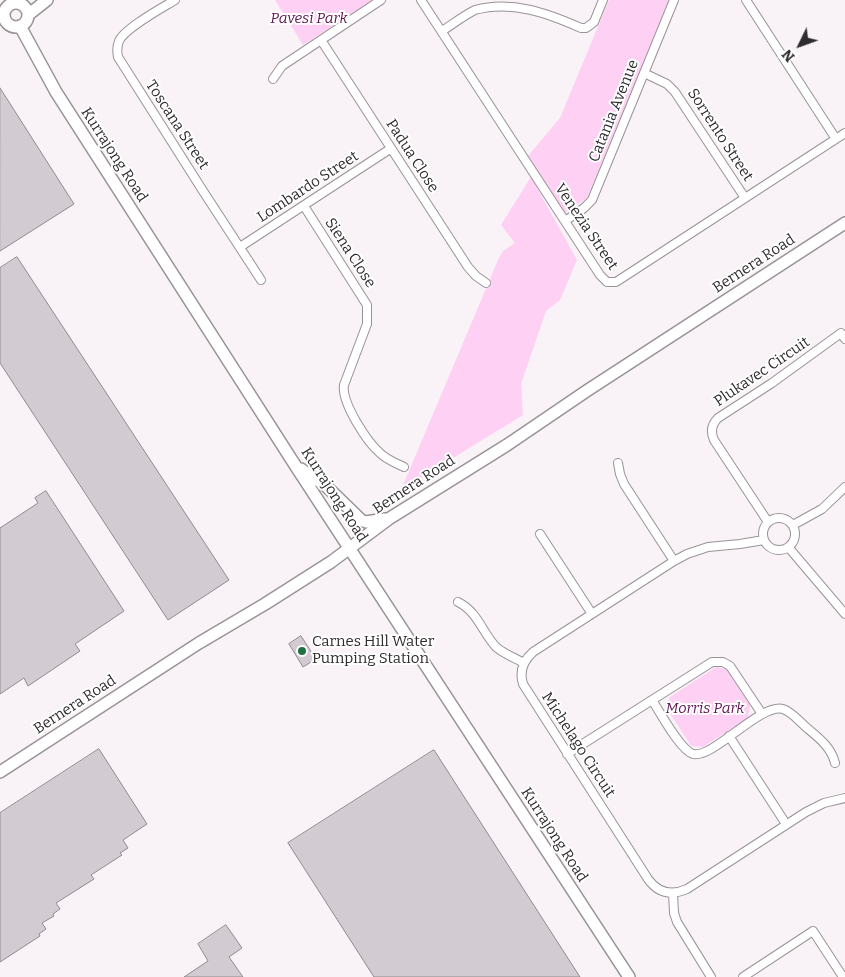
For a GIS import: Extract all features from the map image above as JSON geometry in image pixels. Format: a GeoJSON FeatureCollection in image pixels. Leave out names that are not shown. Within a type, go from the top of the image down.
{"type":"FeatureCollection","features":[{"type":"Feature","properties":{"kind":"main road"},"geometry":{"type":"LineString","coordinates":[[28,15],[47,0]]}},
{"type":"Feature","properties":{"kind":"main road"},"geometry":{"type":"LineString","coordinates":[[25,2],[28,15],[26,22],[20,26],[11,26],[6,22],[4,16],[4,3],[25,2]]}},
{"type":"Feature","properties":{"kind":"main road","name":"Kurrajong Road"},"geometry":{"type":"LineString","coordinates":[[20,26],[56,92],[295,465],[628,977]]}},
{"type":"Feature","properties":{"kind":"main road","name":"Bernera Road"},"geometry":{"type":"LineString","coordinates":[[0,772],[199,643],[265,604],[350,548],[390,518],[507,445],[588,390],[845,223]]}},
{"type":"Feature","properties":{"kind":"main road"},"geometry":{"type":"LineString","coordinates":[[295,465],[326,486],[361,520],[366,522],[390,518]]}},
{"type":"Feature","properties":{"kind":"street","name":"Toscana Street"},"geometry":{"type":"LineString","coordinates":[[175,0],[127,31],[119,41],[118,57],[261,280]]}},
{"type":"Feature","properties":{"kind":"street"},"geometry":{"type":"LineString","coordinates":[[273,79],[282,66],[381,0]]}},
{"type":"Feature","properties":{"kind":"street","name":"Venezia Street"},"geometry":{"type":"LineString","coordinates":[[421,0],[600,275],[604,280],[611,283],[616,282],[845,133]]}},
{"type":"Feature","properties":{"kind":"street"},"geometry":{"type":"LineString","coordinates":[[442,31],[475,10],[491,5],[507,4],[528,6],[580,28],[586,28],[594,22],[603,0]]}},
{"type":"Feature","properties":{"kind":"street","name":"Catania Avenue"},"geometry":{"type":"LineString","coordinates":[[565,221],[592,200],[674,0]]}},
{"type":"Feature","properties":{"kind":"street"},"geometry":{"type":"LineString","coordinates":[[746,0],[836,139]]}},
{"type":"Feature","properties":{"kind":"street","name":"Padua Close"},"geometry":{"type":"LineString","coordinates":[[320,40],[468,267],[486,283]]}},
{"type":"Feature","properties":{"kind":"street","name":"Sorrento Street"},"geometry":{"type":"LineString","coordinates":[[644,73],[667,84],[675,92],[744,198]]}},
{"type":"Feature","properties":{"kind":"street","name":"Lombardo Street"},"geometry":{"type":"LineString","coordinates":[[240,247],[390,149]]}},
{"type":"Feature","properties":{"kind":"street","name":"Siena Close"},"geometry":{"type":"LineString","coordinates":[[304,206],[367,305],[367,324],[344,385],[343,390],[346,403],[377,451],[389,460],[404,467]]}},
{"type":"Feature","properties":{"kind":"street","name":"Plukavec Circuit"},"geometry":{"type":"LineString","coordinates":[[768,522],[714,440],[713,424],[718,418],[772,383],[841,333],[845,339]]}},
{"type":"Feature","properties":{"kind":"street"},"geometry":{"type":"LineString","coordinates":[[618,463],[621,480],[674,561]]}},
{"type":"Feature","properties":{"kind":"street"},"geometry":{"type":"LineString","coordinates":[[793,525],[822,509],[845,487]]}},
{"type":"Feature","properties":{"kind":"street"},"geometry":{"type":"LineString","coordinates":[[783,518],[793,525],[796,536],[788,548],[778,550],[772,548],[764,540],[763,531],[768,522],[773,519],[783,518]]}},
{"type":"Feature","properties":{"kind":"street"},"geometry":{"type":"LineString","coordinates":[[540,534],[592,614]]}},
{"type":"Feature","properties":{"kind":"street"},"geometry":{"type":"LineString","coordinates":[[458,602],[465,605],[474,614],[496,647],[524,663],[533,652],[674,561],[702,548],[764,540]]}},
{"type":"Feature","properties":{"kind":"street"},"geometry":{"type":"LineString","coordinates":[[788,548],[845,614]]}},
{"type":"Feature","properties":{"kind":"street"},"geometry":{"type":"LineString","coordinates":[[567,754],[707,664],[718,661],[727,664],[732,670],[762,714]]}},
{"type":"Feature","properties":{"kind":"street","name":"Michelago Circuit"},"geometry":{"type":"LineString","coordinates":[[524,663],[520,676],[522,684],[651,884],[658,890],[673,893]]}},
{"type":"Feature","properties":{"kind":"street"},"geometry":{"type":"LineString","coordinates":[[652,700],[683,746],[690,752],[699,754],[762,714],[774,709],[783,709],[788,711],[827,746],[835,762]]}},
{"type":"Feature","properties":{"kind":"street"},"geometry":{"type":"LineString","coordinates":[[729,736],[786,824]]}},
{"type":"Feature","properties":{"kind":"street"},"geometry":{"type":"LineString","coordinates":[[711,977],[677,922],[674,913],[673,893],[691,886],[786,824],[824,803],[845,798]]}},
{"type":"Feature","properties":{"kind":"street"},"geometry":{"type":"LineString","coordinates":[[742,977],[813,931],[843,977]]}},
{"type":"Feature","properties":{"kind":"green space","name":"Pavesi Park"},"geometry":{"type":"Polygon","coordinates":[[[275,0],[373,0],[303,45],[275,0]]]}},
{"type":"Feature","properties":{"kind":"green space"},"geometry":{"type":"Polygon","coordinates":[[[609,0],[670,0],[587,198],[565,213],[528,156],[560,118],[609,0]]]}},
{"type":"Feature","properties":{"kind":"green space"},"geometry":{"type":"Polygon","coordinates":[[[531,177],[577,260],[560,300],[546,311],[521,384],[523,415],[401,490],[498,260],[503,251],[515,243],[501,225],[531,177]]]}},
{"type":"Feature","properties":{"kind":"green space","name":"Morris Park"},"geometry":{"type":"Polygon","coordinates":[[[716,667],[726,669],[750,705],[748,718],[703,747],[691,746],[666,707],[670,697],[716,667]]]}},
{"type":"Feature","properties":{"kind":"building"},"geometry":{"type":"Polygon","coordinates":[[[0,88],[74,204],[0,251],[0,88]]]}},
{"type":"Feature","properties":{"kind":"building"},"geometry":{"type":"Polygon","coordinates":[[[17,257],[229,580],[168,620],[0,363],[0,268],[17,257]]]}},
{"type":"Feature","properties":{"kind":"building"},"geometry":{"type":"Polygon","coordinates":[[[46,491],[124,611],[75,644],[80,651],[28,686],[24,678],[0,694],[0,528],[38,503],[35,498],[46,491]]]}},
{"type":"Feature","properties":{"kind":"building","name":"Carnes Hill Water Pumping Station"},"geometry":{"type":"Polygon","coordinates":[[[301,636],[316,659],[303,667],[289,644],[301,636]]]}},
{"type":"Feature","properties":{"kind":"building"},"geometry":{"type":"Polygon","coordinates":[[[99,749],[147,824],[123,840],[128,848],[120,853],[122,855],[91,875],[94,879],[56,903],[60,909],[53,914],[54,916],[42,923],[46,929],[39,934],[40,936],[0,962],[0,813],[99,749]]]}},
{"type":"Feature","properties":{"kind":"building"},"geometry":{"type":"Polygon","coordinates":[[[434,750],[580,977],[374,977],[288,843],[434,750]]]}},
{"type":"Feature","properties":{"kind":"building"},"geometry":{"type":"Polygon","coordinates":[[[226,925],[242,948],[229,957],[243,977],[184,977],[208,961],[198,944],[226,925]]]}},
{"type":"Feature","properties":{"kind":"place","name":"Carnes Hill Water Pumping Station"},"geometry":{"type":"Point","coordinates":[302,651]}}]}
